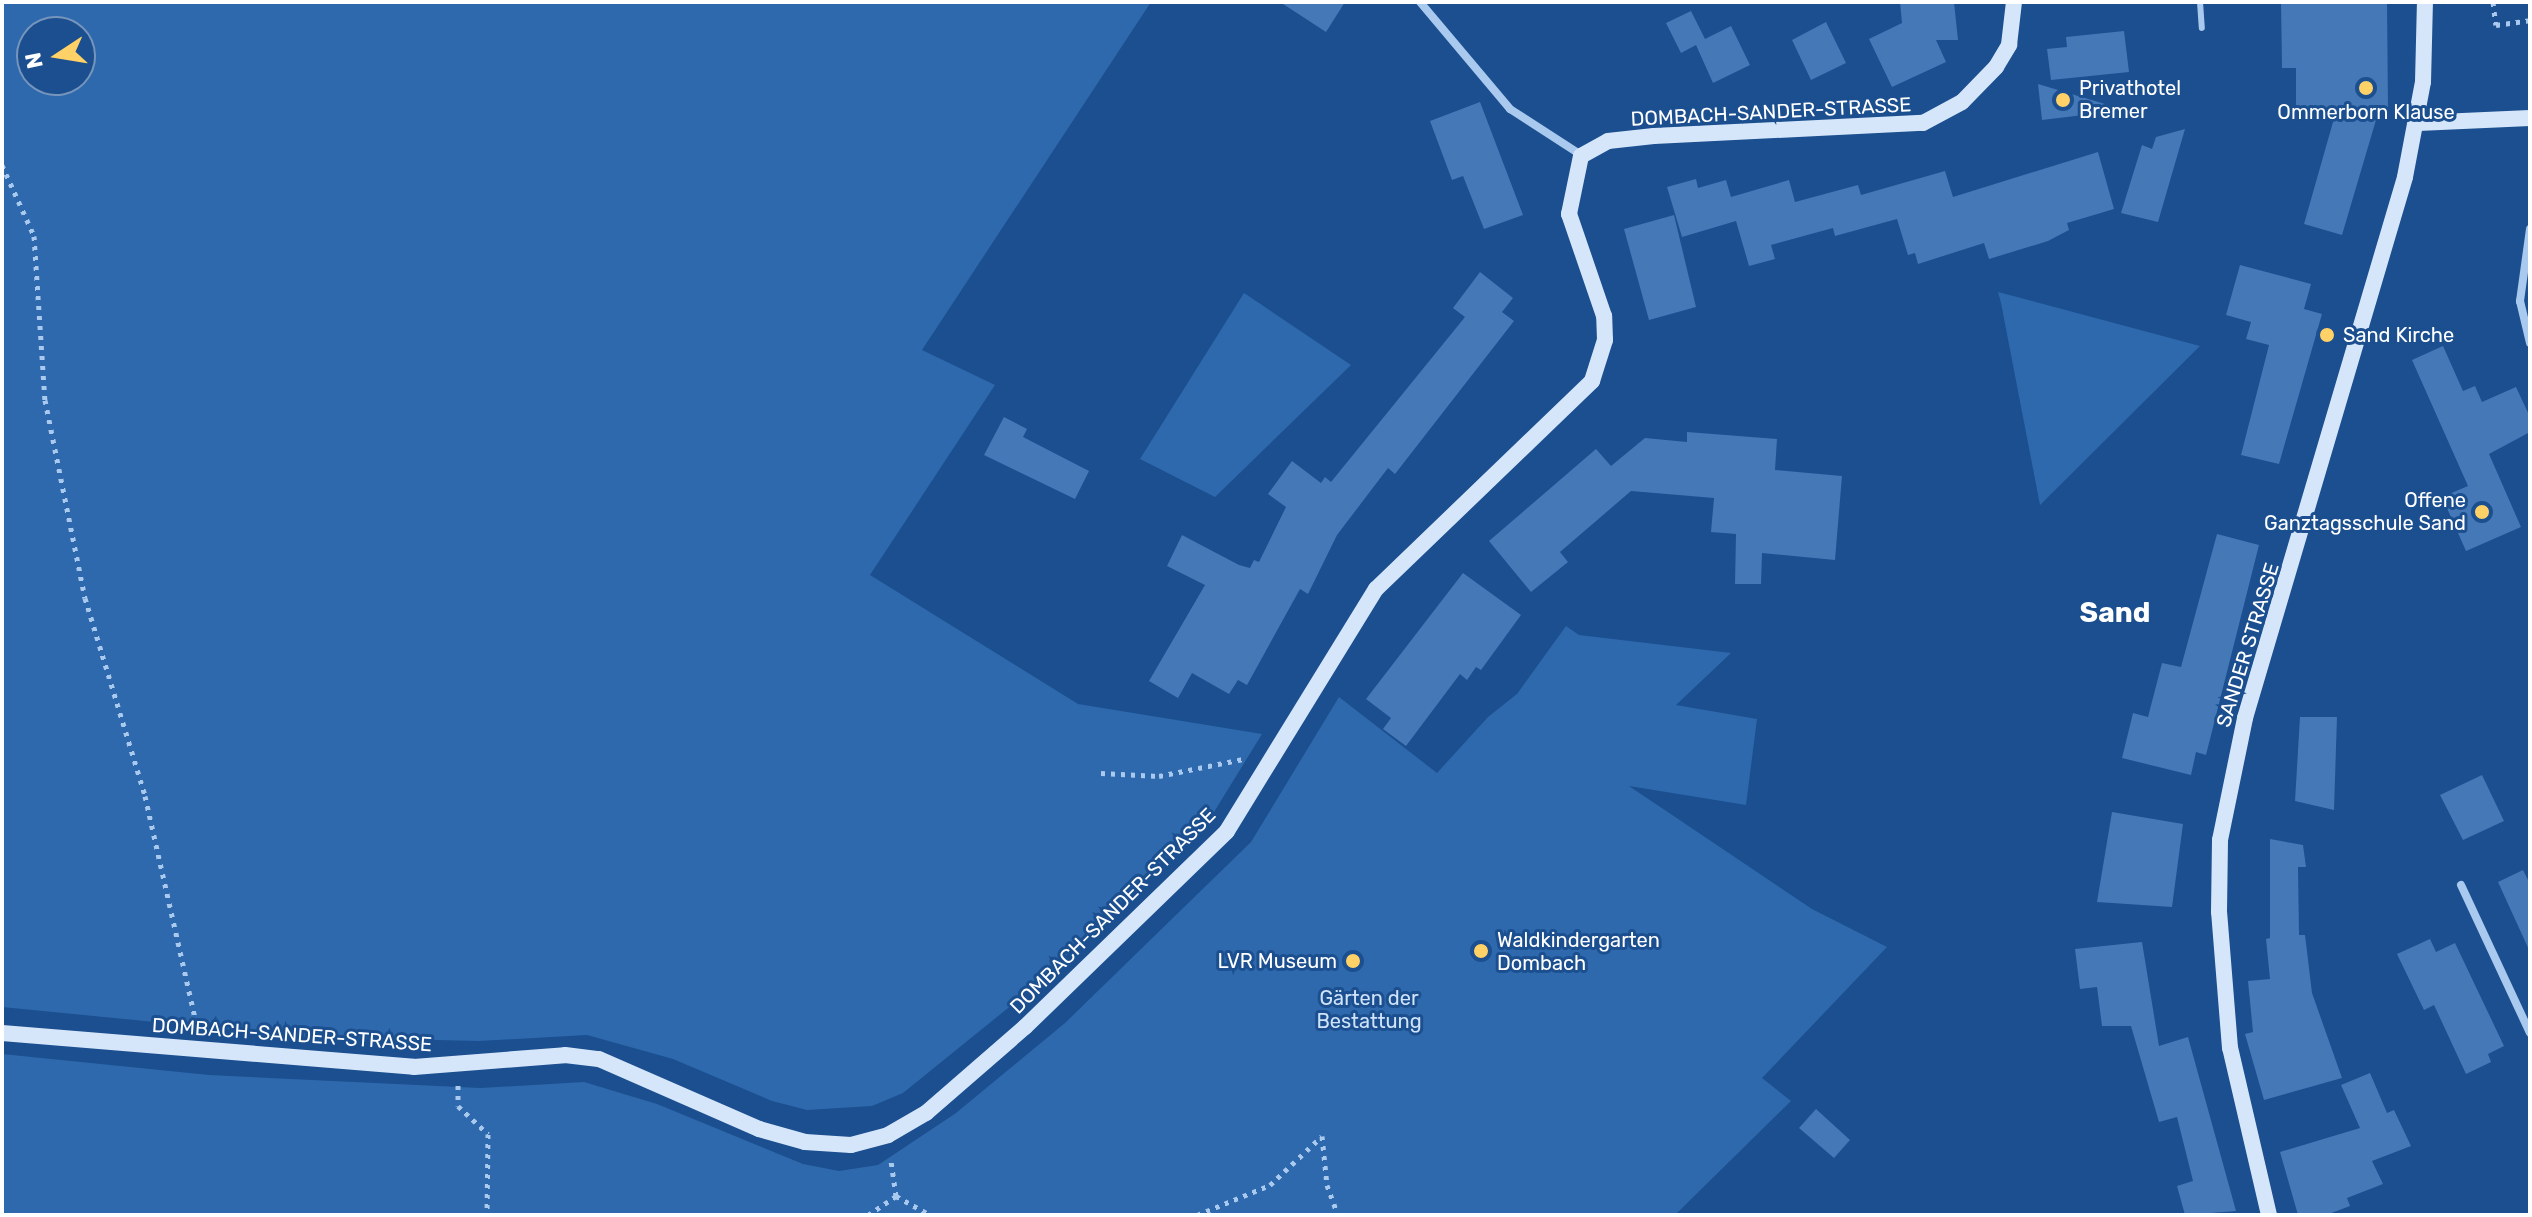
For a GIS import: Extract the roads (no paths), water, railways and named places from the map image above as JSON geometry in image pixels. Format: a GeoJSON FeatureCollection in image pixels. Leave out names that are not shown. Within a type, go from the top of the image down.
{"type":"FeatureCollection","features":[{"type":"Feature","properties":{"kind":"street"},"geometry":{"type":"LineString","coordinates":[[1420,2],[1510,109],[1581,156]]}},
{"type":"Feature","properties":{"kind":"street","name":"DOMBACH-SANDER-STRASSE"},"geometry":{"type":"LineString","coordinates":[[2,1033],[386,1065],[457,1064],[565,1055],[599,1059],[759,1129],[805,1142],[851,1145],[888,1135],[926,1113],[1025,1027],[1227,831],[1376,589],[1592,381],[1605,340],[1604,316],[1569,214],[1581,156],[1608,141],[1654,136],[1923,123],[1962,102],[1996,67],[2009,45],[2014,2]]}},
{"type":"Feature","properties":{"kind":"street","name":"SANDER STRASSE"},"geometry":{"type":"LineString","coordinates":[[2269,1215],[2230,1048],[2219,912],[2220,840],[2245,718],[2375,284],[2418,123],[2425,2]]}},
{"type":"Feature","properties":{"kind":"street"},"geometry":{"type":"LineString","coordinates":[[2418,123],[2530,118]]}},
{"type":"Feature","properties":{"kind":"street"},"geometry":{"type":"LineString","coordinates":[[2530,229],[2520,301],[2530,343]]}},
{"type":"Feature","properties":{"kind":"street"},"geometry":{"type":"LineString","coordinates":[[2461,885],[2530,1033]]}},
{"type":"Feature","properties":{"kind":"lane"},"geometry":{"type":"LineString","coordinates":[[2200,2],[2202,28]]}},
{"type":"Feature","properties":{"kind":"place","name":"Ommerborn Klause"},"geometry":{"type":"Point","coordinates":[2366,88]}},
{"type":"Feature","properties":{"kind":"place","name":"Privathotel Bremer"},"geometry":{"type":"Point","coordinates":[2063,100]}},
{"type":"Feature","properties":{"kind":"place","name":"Sand Kirche"},"geometry":{"type":"Point","coordinates":[2327,335]}},
{"type":"Feature","properties":{"kind":"place","name":"Offene Ganztagsschule Sand"},"geometry":{"type":"Point","coordinates":[2482,512]}},
{"type":"Feature","properties":{"kind":"place","name":"Waldkindergarten Dombach"},"geometry":{"type":"Point","coordinates":[1481,951]}},
{"type":"Feature","properties":{"kind":"place","name":"LVR Museum"},"geometry":{"type":"Point","coordinates":[1353,961]}},
{"type":"Feature","properties":{"kind":"district","name":"Sand"},"geometry":{"type":"Point","coordinates":[2115,613]}},
{"type":"Feature","properties":{"kind":"park label","name":"Gärten der Bestattung"},"geometry":{"type":"Point","coordinates":[1369,1010]}}]}
